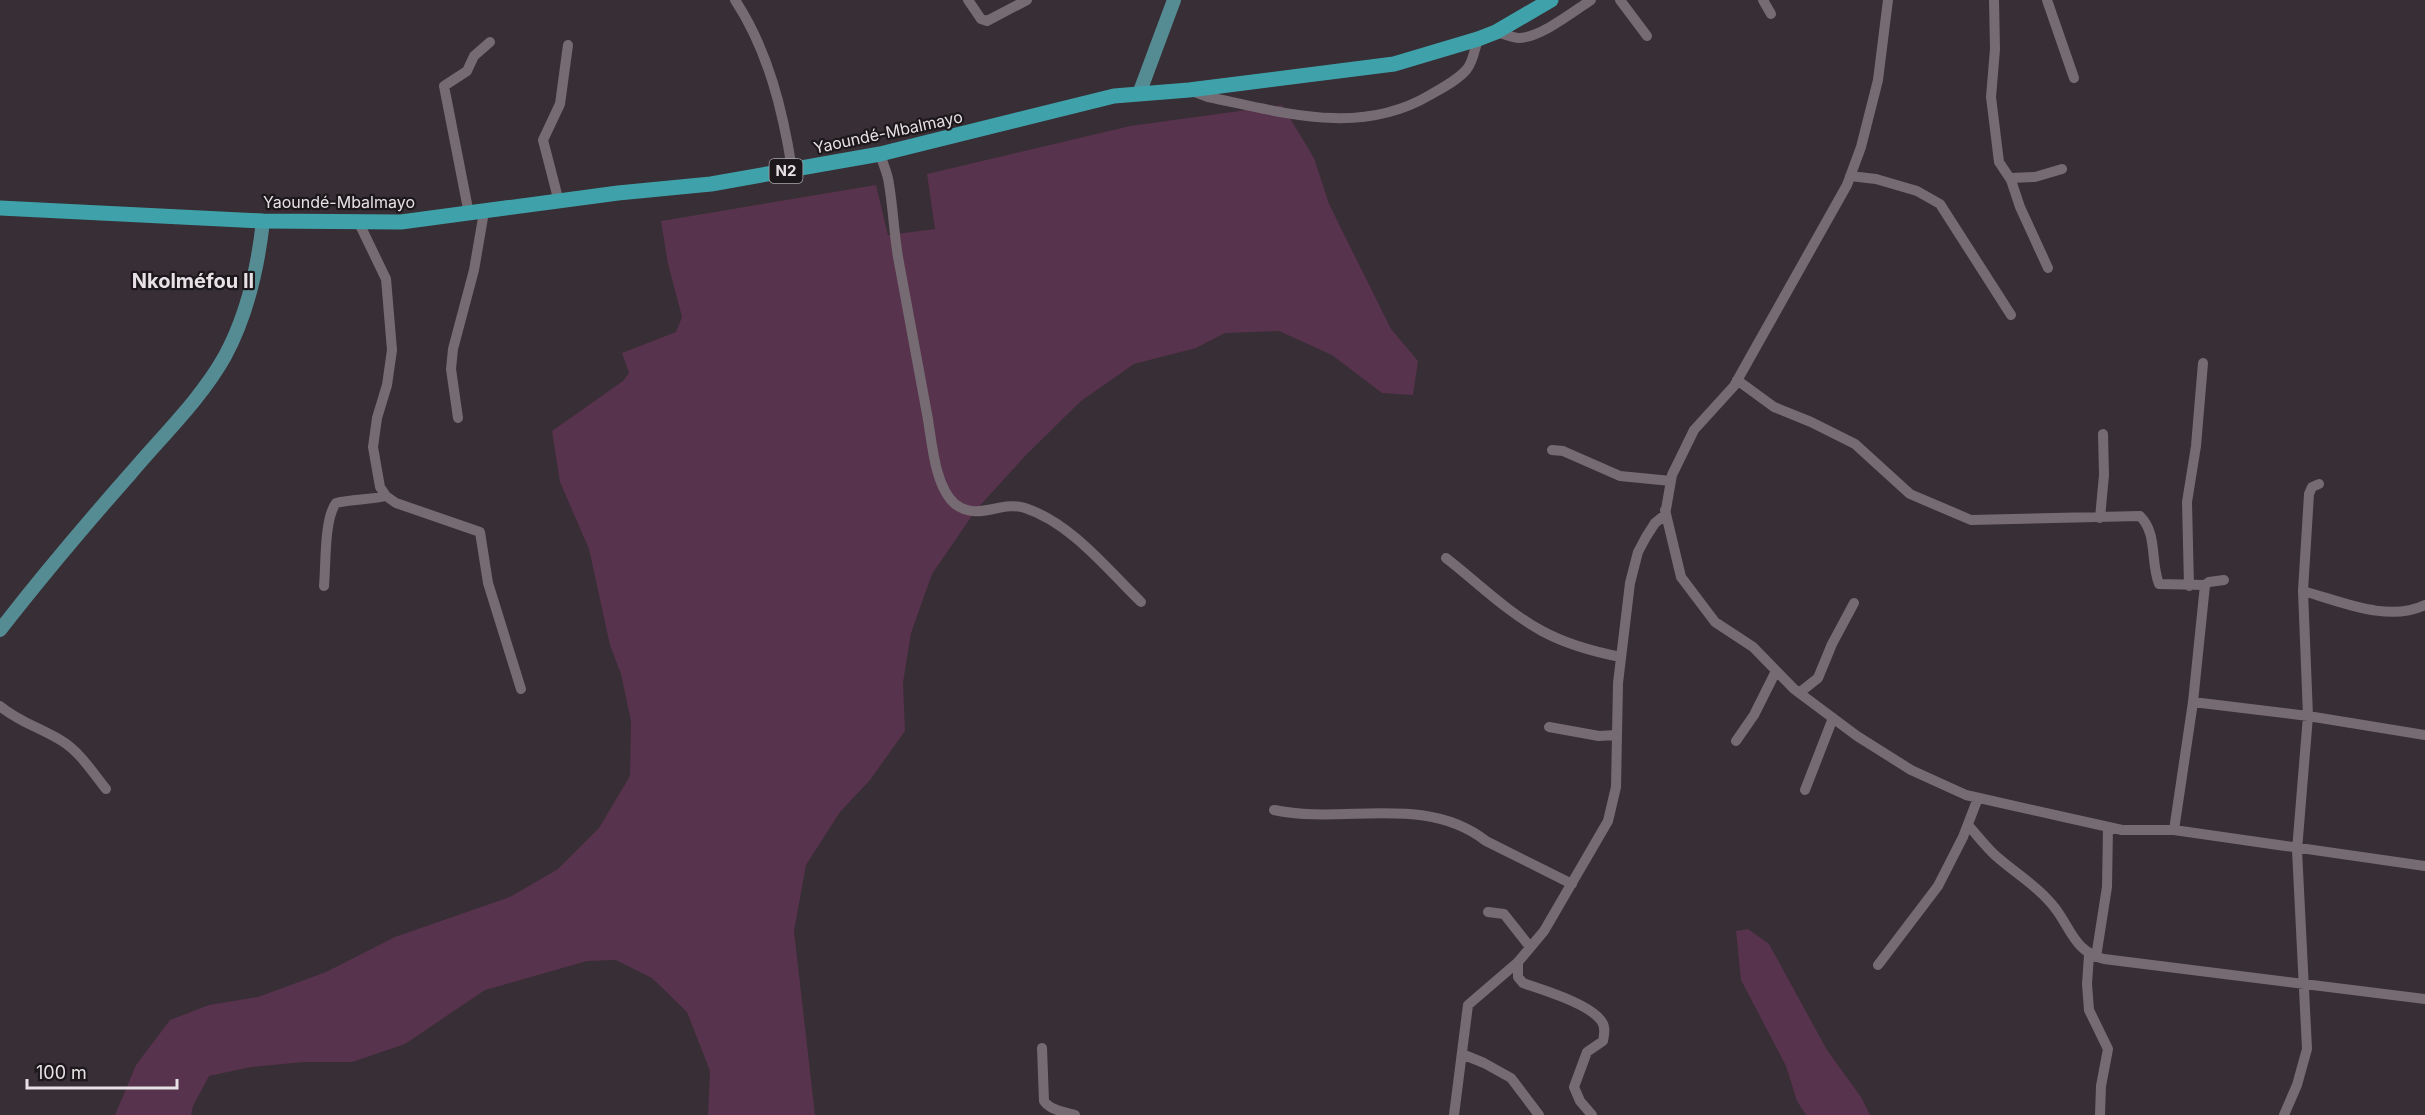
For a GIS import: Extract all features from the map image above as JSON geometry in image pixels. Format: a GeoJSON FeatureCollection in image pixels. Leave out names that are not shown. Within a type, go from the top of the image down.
{"type":"FeatureCollection","features":[{"type":"Feature","properties":{"kind":"highway","name":"Yaoundé-Mbalmayo"},"geometry":{"type":"LineString","coordinates":[[0,208],[263,221],[401,222],[618,193],[711,184],[880,154],[971,133],[1090,101],[1394,63],[1496,32],[1551,0]]}},
{"type":"Feature","properties":{"kind":"main road"},"geometry":{"type":"LineString","coordinates":[[1138,94],[1174,0]]}},
{"type":"Feature","properties":{"kind":"main road"},"geometry":{"type":"LineString","coordinates":[[0,630],[85,524],[203,390],[225,355],[243,314],[255,274],[263,221]]}},
{"type":"Feature","properties":{"kind":"street"},"geometry":{"type":"LineString","coordinates":[[735,0],[776,89],[786,130],[792,170]]}},
{"type":"Feature","properties":{"kind":"street"},"geometry":{"type":"LineString","coordinates":[[968,0],[981,19],[987,21],[1027,0]]}},
{"type":"Feature","properties":{"kind":"street"},"geometry":{"type":"LineString","coordinates":[[1496,32],[1524,38],[1545,29],[1591,0]]}},
{"type":"Feature","properties":{"kind":"street"},"geometry":{"type":"LineString","coordinates":[[1620,0],[1647,36]]}},
{"type":"Feature","properties":{"kind":"street"},"geometry":{"type":"LineString","coordinates":[[1763,0],[1771,14]]}},
{"type":"Feature","properties":{"kind":"street"},"geometry":{"type":"LineString","coordinates":[[1454,1115],[1468,1005],[1518,962],[1544,931],[1608,821],[1616,787],[1616,735],[1621,657],[1630,583],[1638,552],[1655,523],[1665,515],[1671,481],[1694,430],[1737,380],[1811,252],[1850,176],[1861,147],[1878,80],[1888,0]]}},
{"type":"Feature","properties":{"kind":"street"},"geometry":{"type":"LineString","coordinates":[[1994,0],[1995,49],[1991,97],[1999,162],[2010,178],[2020,207],[2048,268]]}},
{"type":"Feature","properties":{"kind":"street"},"geometry":{"type":"LineString","coordinates":[[2047,0],[2074,78]]}},
{"type":"Feature","properties":{"kind":"street"},"geometry":{"type":"LineString","coordinates":[[1189,90],[1208,97],[1309,118],[1340,120],[1381,114],[1420,101],[1469,68],[1478,39]]}},
{"type":"Feature","properties":{"kind":"street"},"geometry":{"type":"LineString","coordinates":[[469,214],[444,86],[467,71],[474,56],[490,42]]}},
{"type":"Feature","properties":{"kind":"street"},"geometry":{"type":"LineString","coordinates":[[559,202],[543,140],[561,104],[568,45]]}},
{"type":"Feature","properties":{"kind":"street"},"geometry":{"type":"LineString","coordinates":[[880,154],[889,183],[898,256],[906,287],[935,459],[943,488],[955,503],[966,510],[982,513],[998,507],[1024,507],[1057,521],[1141,602]]}},
{"type":"Feature","properties":{"kind":"street"},"geometry":{"type":"LineString","coordinates":[[2010,178],[2034,177],[2061,169]]}},
{"type":"Feature","properties":{"kind":"street"},"geometry":{"type":"LineString","coordinates":[[1850,176],[1876,179],[1917,191],[1940,204],[2010,315]]}},
{"type":"Feature","properties":{"kind":"street"},"geometry":{"type":"LineString","coordinates":[[458,418],[451,369],[453,349],[474,270],[484,212]]}},
{"type":"Feature","properties":{"kind":"street"},"geometry":{"type":"LineString","coordinates":[[359,223],[386,279],[391,316],[392,350],[387,385],[377,418],[373,447],[380,487],[386,496],[396,503],[480,532],[488,583],[521,689]]}},
{"type":"Feature","properties":{"kind":"street"},"geometry":{"type":"LineString","coordinates":[[2190,586],[2187,502],[2196,446],[2203,363]]}},
{"type":"Feature","properties":{"kind":"street"},"geometry":{"type":"LineString","coordinates":[[1737,380],[1774,407],[1855,444],[1910,494],[1971,520],[2140,516],[2147,523],[2152,539],[2156,577],[2159,584],[2190,586],[2224,580]]}},
{"type":"Feature","properties":{"kind":"street"},"geometry":{"type":"LineString","coordinates":[[2100,518],[2104,475],[2103,434]]}},
{"type":"Feature","properties":{"kind":"street"},"geometry":{"type":"LineString","coordinates":[[1552,450],[1563,451],[1620,476],[1671,481]]}},
{"type":"Feature","properties":{"kind":"street"},"geometry":{"type":"LineString","coordinates":[[2284,1115],[2297,1085],[2307,1049],[2297,850],[2308,716],[2303,591],[2309,494],[2312,487],[2319,484]]}},
{"type":"Feature","properties":{"kind":"street"},"geometry":{"type":"LineString","coordinates":[[324,586],[332,508],[336,503],[349,500],[371,500],[386,496]]}},
{"type":"Feature","properties":{"kind":"street"},"geometry":{"type":"LineString","coordinates":[[1665,510],[1681,577],[1715,622],[1753,647],[1799,693],[1911,770],[1966,795],[2122,830],[2174,830],[2297,850],[2425,866]]}},
{"type":"Feature","properties":{"kind":"street"},"geometry":{"type":"LineString","coordinates":[[1446,558],[1515,613],[1543,631],[1598,652],[1621,657]]}},
{"type":"Feature","properties":{"kind":"street"},"geometry":{"type":"LineString","coordinates":[[2174,830],[2193,702],[2205,585]]}},
{"type":"Feature","properties":{"kind":"street"},"geometry":{"type":"LineString","coordinates":[[2303,591],[2375,611],[2415,610],[2425,605]]}},
{"type":"Feature","properties":{"kind":"street"},"geometry":{"type":"LineString","coordinates":[[1799,693],[1818,678],[1832,644],[1854,603]]}},
{"type":"Feature","properties":{"kind":"street"},"geometry":{"type":"LineString","coordinates":[[1736,741],[1754,715],[1776,671]]}},
{"type":"Feature","properties":{"kind":"street"},"geometry":{"type":"LineString","coordinates":[[2193,702],[2308,716],[2425,735]]}},
{"type":"Feature","properties":{"kind":"street"},"geometry":{"type":"LineString","coordinates":[[0,706],[16,719],[62,741],[77,753],[106,789]]}},
{"type":"Feature","properties":{"kind":"street"},"geometry":{"type":"LineString","coordinates":[[1805,790],[1833,718]]}},
{"type":"Feature","properties":{"kind":"street"},"geometry":{"type":"LineString","coordinates":[[1549,727],[1599,736],[1616,735]]}},
{"type":"Feature","properties":{"kind":"street"},"geometry":{"type":"LineString","coordinates":[[1878,965],[1938,886],[1968,825],[1978,798]]}},
{"type":"Feature","properties":{"kind":"street"},"geometry":{"type":"LineString","coordinates":[[1275,810],[1311,815],[1412,812],[1476,833],[1486,842],[1572,884]]}},
{"type":"Feature","properties":{"kind":"street"},"geometry":{"type":"LineString","coordinates":[[1968,825],[1996,855],[2054,907],[2076,940],[2093,956],[2425,999]]}},
{"type":"Feature","properties":{"kind":"street"},"geometry":{"type":"LineString","coordinates":[[2100,1115],[2101,1086],[2108,1049],[2089,1010],[2087,984],[2107,887],[2108,827]]}},
{"type":"Feature","properties":{"kind":"street"},"geometry":{"type":"LineString","coordinates":[[1488,912],[1504,914],[1530,947]]}},
{"type":"Feature","properties":{"kind":"street"},"geometry":{"type":"LineString","coordinates":[[1518,962],[1518,977],[1523,982],[1588,1010],[1602,1022],[1605,1032],[1603,1041],[1587,1052],[1574,1086],[1581,1101],[1592,1115]]}},
{"type":"Feature","properties":{"kind":"street"},"geometry":{"type":"LineString","coordinates":[[1042,1048],[1044,1101],[1058,1110],[1075,1115]]}},
{"type":"Feature","properties":{"kind":"street"},"geometry":{"type":"LineString","coordinates":[[1462,1054],[1511,1078],[1539,1115]]}},
{"type":"Feature","properties":{"kind":"shaded area"},"geometry":{"type":"Polygon","coordinates":[[[1282,105],[1314,158],[1329,204],[1391,329],[1418,361],[1413,395],[1382,393],[1332,355],[1279,331],[1225,333],[1196,348],[1134,364],[1081,401],[1026,455],[976,510],[932,574],[911,633],[903,683],[905,731],[870,780],[840,812],[806,865],[794,931],[815,1115],[708,1115],[710,1071],[687,1012],[652,978],[616,960],[587,961],[485,990],[405,1044],[352,1062],[304,1062],[251,1067],[209,1076],[193,1106],[191,1115],[115,1115],[136,1065],[170,1020],[209,1005],[258,997],[326,972],[395,937],[510,897],[558,869],[599,828],[630,776],[631,721],[621,674],[610,645],[589,549],[560,482],[552,431],[623,381],[629,373],[622,353],[676,332],[682,317],[668,264],[661,221],[876,185],[888,235],[935,229],[927,174],[1130,126],[1282,105]]]}},
{"type":"Feature","properties":{"kind":"shaded area"},"geometry":{"type":"Polygon","coordinates":[[[1748,929],[1769,944],[1827,1050],[1861,1097],[1870,1115],[1806,1115],[1797,1101],[1786,1066],[1741,980],[1736,931],[1748,929]]]}},
{"type":"Feature","properties":{"kind":"district","name":"Nkolméfou II"},"geometry":{"type":"Point","coordinates":[193,281]}}]}
